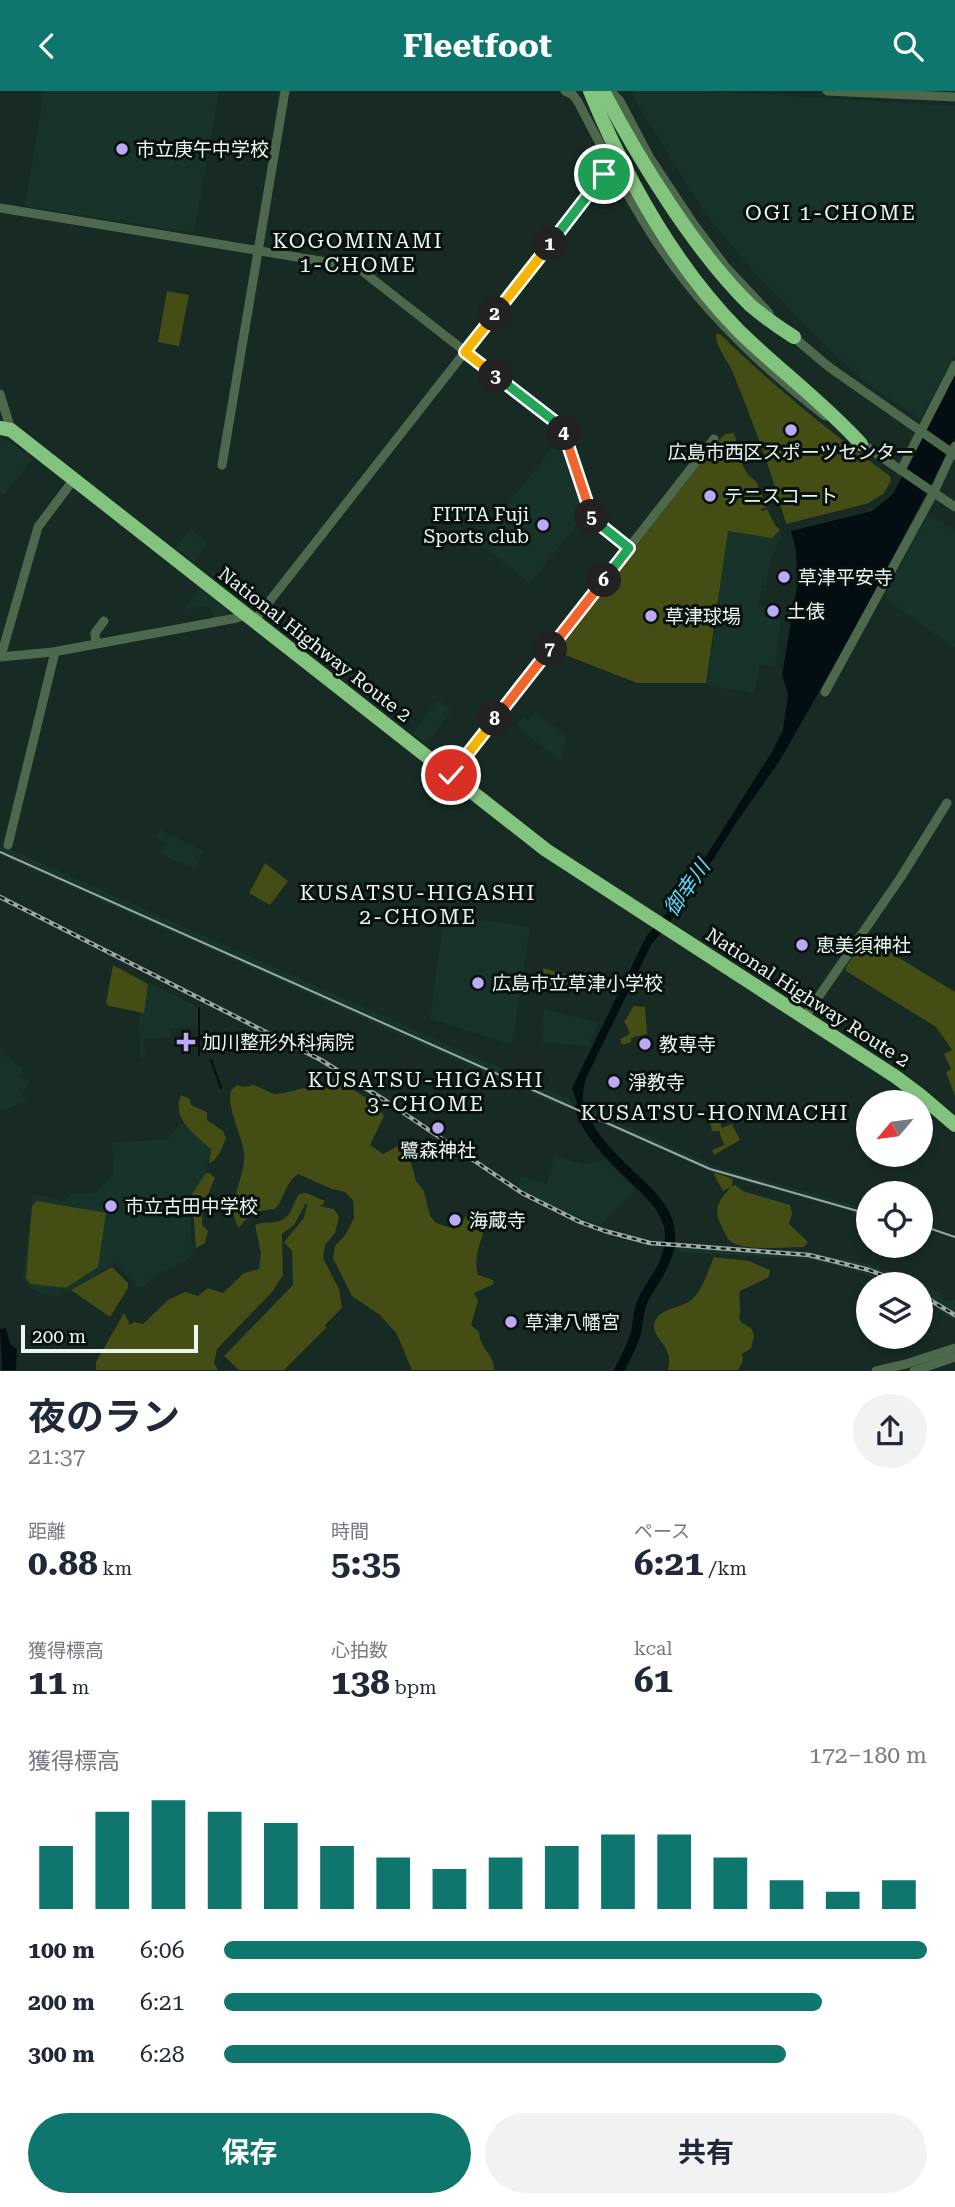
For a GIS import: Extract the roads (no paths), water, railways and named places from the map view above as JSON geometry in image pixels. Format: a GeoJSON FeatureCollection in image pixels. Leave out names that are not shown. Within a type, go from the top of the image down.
{"type":"FeatureCollection","features":[{"type":"Feature","properties":{"kind":"highway"},"geometry":{"type":"LineString","coordinates":[[590,91],[618,166],[684,267],[719,310],[862,444]]}},
{"type":"Feature","properties":{"kind":"highway"},"geometry":{"type":"LineString","coordinates":[[610,94],[665,195],[705,252],[751,306],[794,337]]}},
{"type":"Feature","properties":{"kind":"highway","name":"National Highway Route 2"},"geometry":{"type":"LineString","coordinates":[[6,429],[74,479],[547,850],[906,1084],[955,1125]]}},
{"type":"Feature","properties":{"kind":"street"},"geometry":{"type":"LineString","coordinates":[[222,465],[285,91]]}},
{"type":"Feature","properties":{"kind":"street"},"geometry":{"type":"LineString","coordinates":[[565,91],[573,95],[618,166],[660,247],[708,308],[747,350],[796,394],[862,444],[955,507]]}},
{"type":"Feature","properties":{"kind":"street"},"geometry":{"type":"LineString","coordinates":[[827,91],[955,97]]}},
{"type":"Feature","properties":{"kind":"street"},"geometry":{"type":"LineString","coordinates":[[582,110],[610,94],[620,101],[650,158],[677,200],[709,246],[751,294],[829,367],[953,451],[825,692]]}},
{"type":"Feature","properties":{"kind":"street"},"geometry":{"type":"LineString","coordinates":[[74,479],[38,527],[1,657],[53,652],[250,617],[465,352],[604,174],[618,166]]}},
{"type":"Feature","properties":{"kind":"street"},"geometry":{"type":"LineString","coordinates":[[0,208],[357,267],[562,429],[593,518],[629,548]]}},
{"type":"Feature","properties":{"kind":"street"},"geometry":{"type":"LineString","coordinates":[[903,471],[955,365]]}},
{"type":"Feature","properties":{"kind":"street"},"geometry":{"type":"LineString","coordinates":[[0,394],[6,429]]}},
{"type":"Feature","properties":{"kind":"street"},"geometry":{"type":"LineString","coordinates":[[451,775],[714,439]]}},
{"type":"Feature","properties":{"kind":"street"},"geometry":{"type":"LineString","coordinates":[[96,643],[95,633],[104,621]]}},
{"type":"Feature","properties":{"kind":"street"},"geometry":{"type":"LineString","coordinates":[[8,845],[53,652]]}},
{"type":"Feature","properties":{"kind":"street"},"geometry":{"type":"LineString","coordinates":[[803,1018],[901,877],[947,803]]}},
{"type":"Feature","properties":{"kind":"street"},"geometry":{"type":"LineString","coordinates":[[876,1370],[906,1364],[955,1348]]}},
{"type":"Feature","properties":{"kind":"street"},"geometry":{"type":"LineString","coordinates":[[914,1370],[955,1357]]}},
{"type":"Feature","properties":{"kind":"water"},"geometry":{"type":"Polygon","coordinates":[[[955,374],[955,439],[851,636],[780,760],[688,899],[651,945],[586,1078],[583,1120],[572,1088],[646,937],[682,894],[772,752],[783,730],[788,694],[782,675],[797,586],[796,550],[791,531],[872,511],[893,494],[955,374]]]}},
{"type":"Feature","properties":{"kind":"water"},"geometry":{"type":"Polygon","coordinates":[[[6,1328],[10,1344],[17,1349],[16,1370],[2,1370],[0,1329],[6,1328]]]}},
{"type":"Feature","properties":{"kind":"waterway"},"geometry":{"type":"LineString","coordinates":[[199,1008],[199,1055]]}},
{"type":"Feature","properties":{"kind":"waterway"},"geometry":{"type":"LineString","coordinates":[[211,1060],[221,1088]]}},
{"type":"Feature","properties":{"kind":"waterway","name":"御幸川"},"geometry":{"type":"LineString","coordinates":[[580,1108],[601,1145],[650,1194],[669,1225],[669,1249],[662,1268],[645,1295],[635,1336],[619,1371]]}},
{"type":"Feature","properties":{"kind":"tram line"},"geometry":{"type":"LineString","coordinates":[[0,852],[710,1169],[856,1211]]}},
{"type":"Feature","properties":{"kind":"tram line"},"geometry":{"type":"LineString","coordinates":[[933,1229],[955,1237]]}},
{"type":"Feature","properties":{"kind":"railway"},"geometry":{"type":"LineString","coordinates":[[0,897],[321,1060],[522,1193],[580,1222],[650,1243],[809,1255],[874,1272]]}},
{"type":"Feature","properties":{"kind":"railway"},"geometry":{"type":"LineString","coordinates":[[933,1302],[955,1315]]}},
{"type":"Feature","properties":{"kind":"place","name":"市立庚午中学校"},"geometry":{"type":"Point","coordinates":[122,149]}},
{"type":"Feature","properties":{"kind":"place","name":"広島市西区スポーツセンター"},"geometry":{"type":"Point","coordinates":[791,430]}},
{"type":"Feature","properties":{"kind":"place","name":"テニスコート"},"geometry":{"type":"Point","coordinates":[710,496]}},
{"type":"Feature","properties":{"kind":"place","name":"FITTA Fuji Sports club"},"geometry":{"type":"Point","coordinates":[543,525]}},
{"type":"Feature","properties":{"kind":"place","name":"草津平安寺"},"geometry":{"type":"Point","coordinates":[784,577]}},
{"type":"Feature","properties":{"kind":"place","name":"土俵"},"geometry":{"type":"Point","coordinates":[773,611]}},
{"type":"Feature","properties":{"kind":"place","name":"草津球場"},"geometry":{"type":"Point","coordinates":[651,616]}},
{"type":"Feature","properties":{"kind":"place","name":"恵美須神社"},"geometry":{"type":"Point","coordinates":[802,945]}},
{"type":"Feature","properties":{"kind":"place","name":"広島市立草津小学校"},"geometry":{"type":"Point","coordinates":[478,983]}},
{"type":"Feature","properties":{"kind":"place","name":"加川整形外科病院"},"geometry":{"type":"Point","coordinates":[186,1042]}},
{"type":"Feature","properties":{"kind":"place","name":"教専寺"},"geometry":{"type":"Point","coordinates":[645,1044]}},
{"type":"Feature","properties":{"kind":"place","name":"淨教寺"},"geometry":{"type":"Point","coordinates":[614,1082]}},
{"type":"Feature","properties":{"kind":"place","name":"鷺森神社"},"geometry":{"type":"Point","coordinates":[438,1128]}},
{"type":"Feature","properties":{"kind":"place","name":"市立古田中学校"},"geometry":{"type":"Point","coordinates":[111,1206]}},
{"type":"Feature","properties":{"kind":"place","name":"海蔵寺"},"geometry":{"type":"Point","coordinates":[455,1220]}},
{"type":"Feature","properties":{"kind":"place","name":"草津八幡宮"},"geometry":{"type":"Point","coordinates":[511,1322]}},
{"type":"Feature","properties":{"kind":"district","name":"OGI 1-CHOME"},"geometry":{"type":"Point","coordinates":[831,213]}},
{"type":"Feature","properties":{"kind":"district","name":"KOGOMINAMI 1-CHOME"},"geometry":{"type":"Point","coordinates":[358,253]}},
{"type":"Feature","properties":{"kind":"district","name":"KUSATSU-HIGASHI 2-CHOME"},"geometry":{"type":"Point","coordinates":[418,905]}},
{"type":"Feature","properties":{"kind":"district","name":"KUSATSU-HIGASHI 3-CHOME"},"geometry":{"type":"Point","coordinates":[426,1092]}},
{"type":"Feature","properties":{"kind":"district","name":"KUSATSU-HONMACHI"},"geometry":{"type":"Point","coordinates":[715,1113]}}]}
